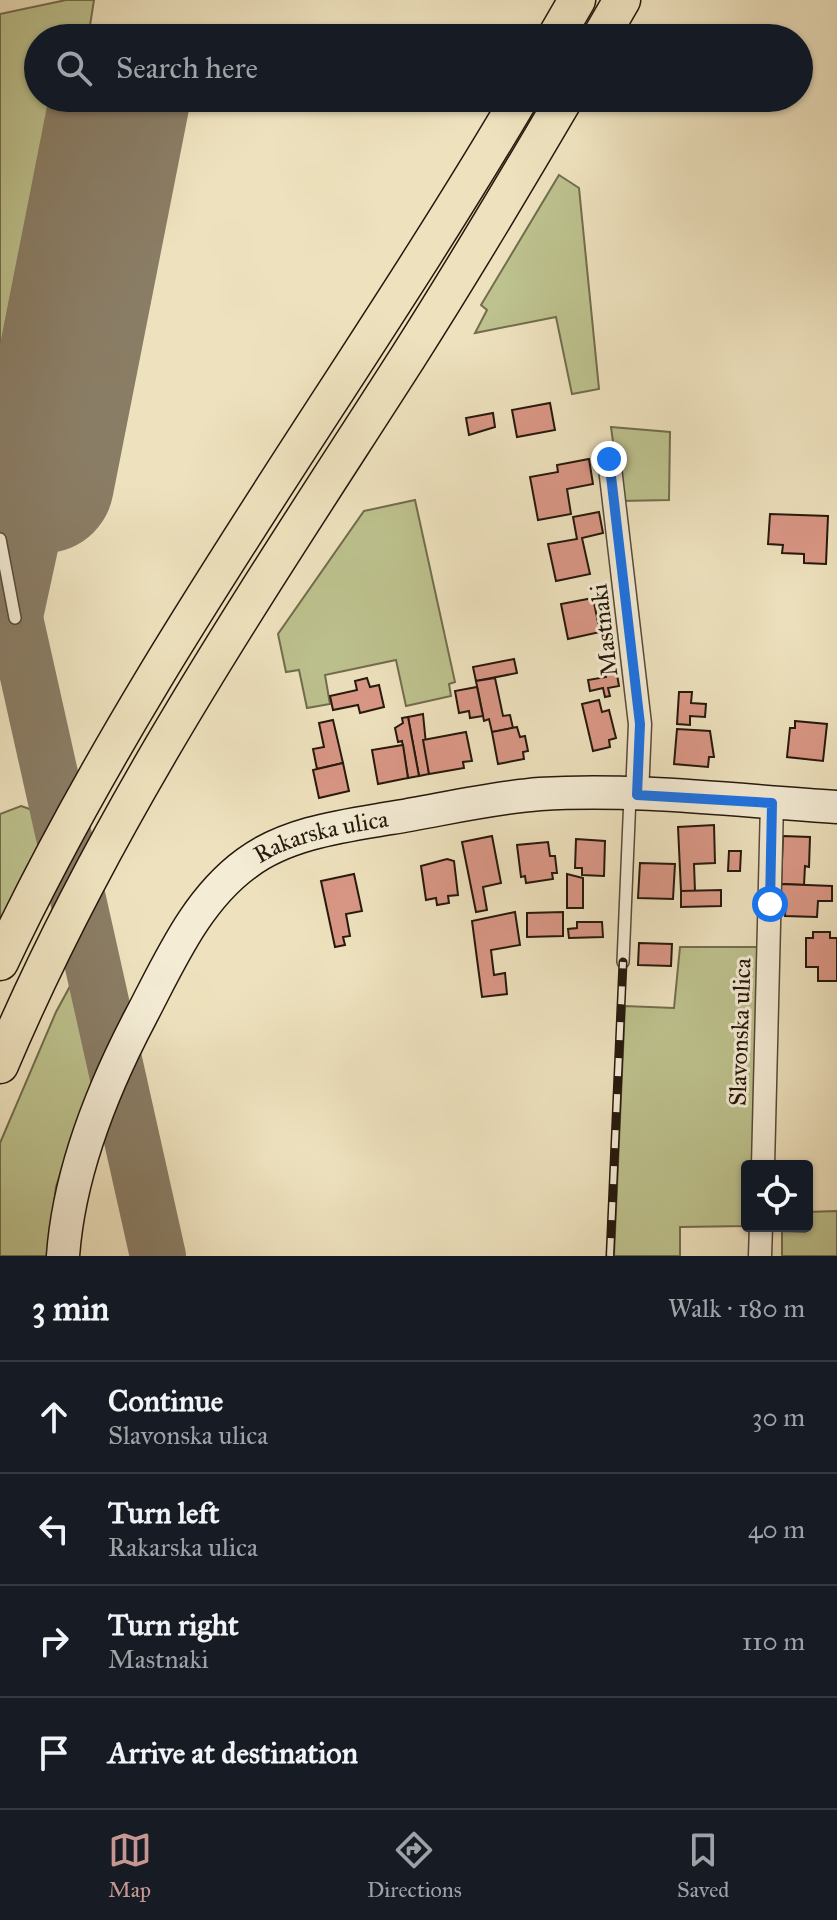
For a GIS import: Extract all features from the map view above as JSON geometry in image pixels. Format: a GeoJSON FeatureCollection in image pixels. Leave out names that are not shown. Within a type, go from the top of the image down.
{"type":"FeatureCollection","features":[{"type":"Feature","properties":{"kind":"main road"},"geometry":{"type":"LineString","coordinates":[[563,24],[577,0]]}},
{"type":"Feature","properties":{"kind":"main road"},"geometry":{"type":"LineString","coordinates":[[608,24],[622,0]]}},
{"type":"Feature","properties":{"kind":"main road"},"geometry":{"type":"LineString","coordinates":[[0,962],[39,880],[127,719],[375,334],[511,112]]}},
{"type":"Feature","properties":{"kind":"main road"},"geometry":{"type":"LineString","coordinates":[[0,1065],[78,894],[137,788],[217,653],[410,353],[556,112]]}},
{"type":"Feature","properties":{"kind":"main road","name":"Rakarska ulica"},"geometry":{"type":"LineString","coordinates":[[63,1256],[66,1218],[86,1141],[117,1065],[180,943],[210,897],[258,855],[283,843],[376,821],[522,796],[634,795],[837,807]]}},
{"type":"Feature","properties":{"kind":"street","name":"Mastnaki"},"geometry":{"type":"LineString","coordinates":[[609,459],[640,724],[634,795]]}},
{"type":"Feature","properties":{"kind":"street","name":"Slavonska ulica"},"geometry":{"type":"LineString","coordinates":[[763,1160],[772,803]]}},
{"type":"Feature","properties":{"kind":"street"},"geometry":{"type":"LineString","coordinates":[[760,1256],[761,1232]]}},
{"type":"Feature","properties":{"kind":"lane"},"geometry":{"type":"LineString","coordinates":[[0,539],[15,618]]}},
{"type":"Feature","properties":{"kind":"lane"},"geometry":{"type":"LineString","coordinates":[[623,962],[634,795]]}},
{"type":"Feature","properties":{"kind":"green space"},"geometry":{"type":"Polygon","coordinates":[[[66,0],[94,0],[90,24],[24,24],[24,112],[73,112],[6,444],[0,446],[0,14],[66,0]]]}},
{"type":"Feature","properties":{"kind":"green space"},"geometry":{"type":"Polygon","coordinates":[[[559,175],[579,188],[599,389],[572,394],[556,317],[475,333],[487,310],[481,305],[559,175]]]}},
{"type":"Feature","properties":{"kind":"green space"},"geometry":{"type":"Polygon","coordinates":[[[611,427],[670,432],[669,500],[621,501],[611,427]]]}},
{"type":"Feature","properties":{"kind":"green space"},"geometry":{"type":"Polygon","coordinates":[[[415,500],[455,682],[449,684],[451,696],[406,706],[396,660],[325,675],[330,704],[307,708],[299,670],[286,672],[278,634],[364,511],[415,500]]]}},
{"type":"Feature","properties":{"kind":"green space"},"geometry":{"type":"Polygon","coordinates":[[[21,806],[40,815],[51,833],[0,934],[0,814],[21,806]]]}},
{"type":"Feature","properties":{"kind":"green space"},"geometry":{"type":"Polygon","coordinates":[[[680,947],[758,947],[756,1160],[741,1160],[741,1226],[680,1227],[680,1256],[614,1256],[625,1006],[674,1008],[680,947]]]}},
{"type":"Feature","properties":{"kind":"green space"},"geometry":{"type":"Polygon","coordinates":[[[81,966],[102,1069],[73,1134],[56,1187],[48,1256],[0,1256],[0,1143],[56,1012],[81,966]]]}},
{"type":"Feature","properties":{"kind":"green space"},"geometry":{"type":"Polygon","coordinates":[[[837,1211],[837,1256],[782,1256],[782,1232],[813,1232],[813,1212],[837,1211]]]}},
{"type":"Feature","properties":{"kind":"building"},"geometry":{"type":"Polygon","coordinates":[[[550,403],[555,430],[517,437],[512,410],[550,403]]]}},
{"type":"Feature","properties":{"kind":"building"},"geometry":{"type":"Polygon","coordinates":[[[493,413],[495,427],[469,435],[466,418],[493,413]]]}},
{"type":"Feature","properties":{"kind":"building"},"geometry":{"type":"Polygon","coordinates":[[[589,459],[593,484],[567,489],[571,514],[538,520],[530,477],[558,472],[557,465],[589,459]]]}},
{"type":"Feature","properties":{"kind":"building"},"geometry":{"type":"Polygon","coordinates":[[[599,512],[603,533],[582,538],[590,574],[556,581],[548,544],[577,539],[573,517],[599,512]]]}},
{"type":"Feature","properties":{"kind":"building"},"geometry":{"type":"Polygon","coordinates":[[[770,514],[828,516],[826,564],[804,563],[804,554],[782,553],[783,545],[768,544],[770,514]]]}},
{"type":"Feature","properties":{"kind":"building"},"geometry":{"type":"Polygon","coordinates":[[[593,598],[600,632],[568,639],[561,604],[593,598]]]}},
{"type":"Feature","properties":{"kind":"building"},"geometry":{"type":"Polygon","coordinates":[[[514,659],[517,673],[476,681],[473,667],[514,659]]]}},
{"type":"Feature","properties":{"kind":"building"},"geometry":{"type":"Polygon","coordinates":[[[616,669],[619,686],[608,688],[610,696],[605,697],[603,688],[590,691],[588,680],[606,677],[605,671],[616,669]]]}},
{"type":"Feature","properties":{"kind":"building"},"geometry":{"type":"Polygon","coordinates":[[[367,678],[370,687],[379,685],[384,707],[360,713],[358,705],[333,710],[330,696],[357,690],[355,681],[367,678]]]}},
{"type":"Feature","properties":{"kind":"building"},"geometry":{"type":"Polygon","coordinates":[[[495,678],[503,716],[510,715],[513,728],[492,732],[489,719],[484,721],[476,681],[495,678]]]}},
{"type":"Feature","properties":{"kind":"building"},"geometry":{"type":"Polygon","coordinates":[[[477,687],[483,716],[470,718],[469,711],[459,713],[455,691],[477,687]]]}},
{"type":"Feature","properties":{"kind":"building"},"geometry":{"type":"Polygon","coordinates":[[[679,692],[692,692],[691,703],[706,704],[705,717],[690,716],[690,725],[677,724],[679,692]]]}},
{"type":"Feature","properties":{"kind":"building"},"geometry":{"type":"Polygon","coordinates":[[[599,700],[602,712],[609,710],[616,738],[609,740],[610,747],[593,751],[582,704],[599,700]]]}},
{"type":"Feature","properties":{"kind":"building"},"geometry":{"type":"Polygon","coordinates":[[[423,714],[429,774],[419,776],[408,717],[423,714]]]}},
{"type":"Feature","properties":{"kind":"building"},"geometry":{"type":"Polygon","coordinates":[[[408,717],[419,776],[408,778],[402,741],[398,742],[395,728],[403,723],[402,718],[408,717]]]}},
{"type":"Feature","properties":{"kind":"building"},"geometry":{"type":"Polygon","coordinates":[[[333,720],[343,763],[317,769],[313,749],[324,747],[319,723],[333,720]]]}},
{"type":"Feature","properties":{"kind":"building"},"geometry":{"type":"Polygon","coordinates":[[[795,721],[827,724],[823,761],[787,757],[790,728],[795,728],[795,721]]]}},
{"type":"Feature","properties":{"kind":"building"},"geometry":{"type":"Polygon","coordinates":[[[517,727],[520,737],[525,736],[528,751],[523,752],[524,759],[498,764],[492,732],[517,727]]]}},
{"type":"Feature","properties":{"kind":"building"},"geometry":{"type":"Polygon","coordinates":[[[677,729],[710,731],[714,757],[709,757],[708,767],[674,764],[677,729]]]}},
{"type":"Feature","properties":{"kind":"building"},"geometry":{"type":"Polygon","coordinates":[[[466,732],[472,761],[463,762],[464,768],[429,774],[423,740],[466,732]]]}},
{"type":"Feature","properties":{"kind":"building"},"geometry":{"type":"Polygon","coordinates":[[[403,745],[408,778],[378,784],[372,750],[403,745]]]}},
{"type":"Feature","properties":{"kind":"building"},"geometry":{"type":"Polygon","coordinates":[[[343,763],[349,791],[319,798],[313,770],[343,763]]]}},
{"type":"Feature","properties":{"kind":"building"},"geometry":{"type":"Polygon","coordinates":[[[714,825],[715,863],[694,864],[695,891],[681,891],[678,827],[714,825]]]}},
{"type":"Feature","properties":{"kind":"building"},"geometry":{"type":"Polygon","coordinates":[[[492,836],[501,883],[483,887],[487,910],[476,912],[462,842],[492,836]]]}},
{"type":"Feature","properties":{"kind":"building"},"geometry":{"type":"Polygon","coordinates":[[[783,836],[810,837],[809,867],[805,866],[804,885],[781,884],[783,836]]]}},
{"type":"Feature","properties":{"kind":"building"},"geometry":{"type":"Polygon","coordinates":[[[576,839],[605,841],[604,876],[582,875],[582,868],[575,868],[576,839]]]}},
{"type":"Feature","properties":{"kind":"building"},"geometry":{"type":"Polygon","coordinates":[[[548,842],[550,856],[555,856],[557,873],[552,873],[553,879],[526,883],[525,876],[521,877],[517,845],[548,842]]]}},
{"type":"Feature","properties":{"kind":"building"},"geometry":{"type":"Polygon","coordinates":[[[729,851],[741,851],[740,871],[728,871],[729,851]]]}},
{"type":"Feature","properties":{"kind":"building"},"geometry":{"type":"Polygon","coordinates":[[[447,859],[454,861],[458,895],[448,896],[449,903],[437,905],[436,898],[426,900],[421,866],[447,859]]]}},
{"type":"Feature","properties":{"kind":"building"},"geometry":{"type":"Polygon","coordinates":[[[640,863],[675,864],[673,899],[638,898],[640,863]]]}},
{"type":"Feature","properties":{"kind":"building"},"geometry":{"type":"Polygon","coordinates":[[[354,874],[362,911],[346,914],[350,936],[343,937],[345,945],[335,947],[321,881],[354,874]]]}},
{"type":"Feature","properties":{"kind":"building"},"geometry":{"type":"Polygon","coordinates":[[[567,874],[583,878],[583,908],[567,908],[567,874]]]}},
{"type":"Feature","properties":{"kind":"building"},"geometry":{"type":"Polygon","coordinates":[[[781,884],[832,886],[832,901],[818,901],[817,917],[785,916],[786,899],[780,899],[781,884]]]}},
{"type":"Feature","properties":{"kind":"building"},"geometry":{"type":"Polygon","coordinates":[[[721,890],[721,906],[681,907],[681,891],[721,890]]]}},
{"type":"Feature","properties":{"kind":"building"},"geometry":{"type":"Polygon","coordinates":[[[515,912],[520,945],[491,950],[494,975],[505,973],[507,994],[482,997],[472,921],[515,912]]]}},
{"type":"Feature","properties":{"kind":"building"},"geometry":{"type":"Polygon","coordinates":[[[563,912],[563,936],[527,937],[527,913],[563,912]]]}},
{"type":"Feature","properties":{"kind":"building"},"geometry":{"type":"Polygon","coordinates":[[[577,922],[602,922],[603,937],[569,938],[568,929],[577,928],[577,922]]]}},
{"type":"Feature","properties":{"kind":"building"},"geometry":{"type":"Polygon","coordinates":[[[813,932],[830,932],[830,938],[837,938],[837,981],[818,981],[818,967],[806,967],[806,938],[813,938],[813,932]]]}},
{"type":"Feature","properties":{"kind":"building"},"geometry":{"type":"Polygon","coordinates":[[[639,943],[672,944],[671,966],[638,965],[639,943]]]}},
{"type":"Feature","properties":{"kind":"taxiway"},"geometry":{"type":"LineString","coordinates":[[7,653],[44,483]]}},
{"type":"Feature","properties":{"kind":"taxiway"},"geometry":{"type":"LineString","coordinates":[[15,618],[158,1256]]}},
{"type":"Feature","properties":{"kind":"runway"},"geometry":{"type":"LineString","coordinates":[[44,483],[117,112]]}},
{"type":"Feature","properties":{"kind":"railway"},"geometry":{"type":"LineString","coordinates":[[610,1256],[623,962]]}},
{"type":"Feature","properties":{"kind":"route"},"geometry":{"type":"LineString","coordinates":[[609,459],[640,724],[637,795],[772,803],[770,904]]}}]}
